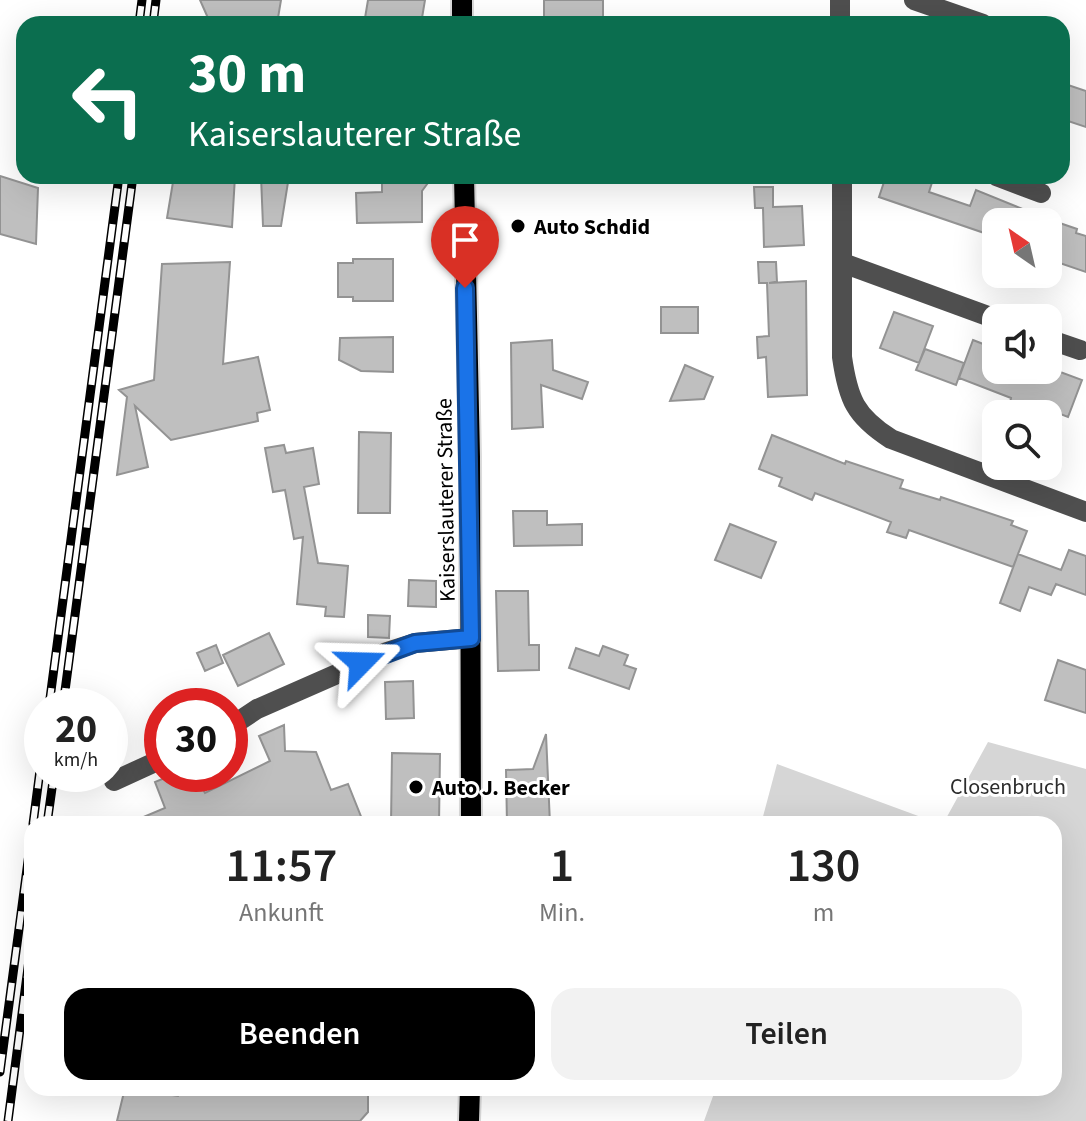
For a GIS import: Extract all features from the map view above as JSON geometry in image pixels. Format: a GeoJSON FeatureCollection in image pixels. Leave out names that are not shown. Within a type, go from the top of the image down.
{"type":"FeatureCollection","features":[{"type":"Feature","properties":{"kind":"main road","name":"Kaiserslauterer Straße"},"geometry":{"type":"LineString","coordinates":[[464,184],[471,816]]}},
{"type":"Feature","properties":{"kind":"main road"},"geometry":{"type":"LineString","coordinates":[[469,1121],[470,1096]]}},
{"type":"Feature","properties":{"kind":"street"},"geometry":{"type":"LineString","coordinates":[[914,0],[960,16]]}},
{"type":"Feature","properties":{"kind":"street"},"geometry":{"type":"LineString","coordinates":[[842,184],[842,357],[846,387],[867,424],[891,439],[1086,512]]}},
{"type":"Feature","properties":{"kind":"street"},"geometry":{"type":"LineString","coordinates":[[1017,184],[1041,193]]}},
{"type":"Feature","properties":{"kind":"street"},"geometry":{"type":"LineString","coordinates":[[843,263],[982,314]]}},
{"type":"Feature","properties":{"kind":"street"},"geometry":{"type":"LineString","coordinates":[[1062,344],[1080,350]]}},
{"type":"Feature","properties":{"kind":"street"},"geometry":{"type":"LineString","coordinates":[[248,715],[387,652],[415,643],[471,638]]}},
{"type":"Feature","properties":{"kind":"green space","name":"Closenbruch"},"geometry":{"type":"Polygon","coordinates":[[[988,742],[1086,769],[1086,1121],[704,1121],[713,1096],[1062,1096],[1062,816],[947,816],[988,742]]]}},
{"type":"Feature","properties":{"kind":"green space","name":"Closenbruch"},"geometry":{"type":"Polygon","coordinates":[[[777,764],[918,816],[763,816],[777,764]]]}},
{"type":"Feature","properties":{"kind":"building"},"geometry":{"type":"Polygon","coordinates":[[[200,0],[281,0],[278,16],[207,16],[200,0]]]}},
{"type":"Feature","properties":{"kind":"building"},"geometry":{"type":"Polygon","coordinates":[[[368,0],[425,0],[422,16],[365,16],[368,0]]]}},
{"type":"Feature","properties":{"kind":"building"},"geometry":{"type":"Polygon","coordinates":[[[544,0],[603,0],[603,16],[544,16],[544,0]]]}},
{"type":"Feature","properties":{"kind":"building"},"geometry":{"type":"Polygon","coordinates":[[[1070,86],[1086,91],[1086,127],[1070,122],[1070,86]]]}},
{"type":"Feature","properties":{"kind":"building"},"geometry":{"type":"Polygon","coordinates":[[[0,176],[16,181],[16,184],[38,188],[36,244],[0,234],[0,176]]]}},
{"type":"Feature","properties":{"kind":"building"},"geometry":{"type":"Polygon","coordinates":[[[173,184],[235,184],[232,227],[167,218],[173,184]]]}},
{"type":"Feature","properties":{"kind":"building"},"geometry":{"type":"Polygon","coordinates":[[[261,184],[288,184],[281,226],[263,226],[261,184]]]}},
{"type":"Feature","properties":{"kind":"building"},"geometry":{"type":"Polygon","coordinates":[[[382,184],[427,184],[422,191],[422,222],[357,223],[356,193],[382,192],[382,184]]]}},
{"type":"Feature","properties":{"kind":"building"},"geometry":{"type":"Polygon","coordinates":[[[883,184],[932,184],[929,192],[970,206],[976,190],[1020,208],[982,208],[982,232],[879,197],[883,184]]]}},
{"type":"Feature","properties":{"kind":"building"},"geometry":{"type":"Polygon","coordinates":[[[754,187],[773,187],[773,207],[802,206],[804,245],[764,247],[763,208],[755,208],[754,187]]]}},
{"type":"Feature","properties":{"kind":"building"},"geometry":{"type":"Polygon","coordinates":[[[1062,224],[1086,236],[1086,272],[1062,264],[1062,224]]]}},
{"type":"Feature","properties":{"kind":"building"},"geometry":{"type":"Polygon","coordinates":[[[353,259],[393,259],[393,301],[353,301],[353,297],[338,297],[338,263],[353,263],[353,259]]]}},
{"type":"Feature","properties":{"kind":"building"},"geometry":{"type":"Polygon","coordinates":[[[230,262],[223,364],[258,357],[270,410],[257,413],[258,421],[171,440],[135,406],[148,467],[117,475],[127,397],[119,390],[154,380],[162,264],[230,262]]]}},
{"type":"Feature","properties":{"kind":"building"},"geometry":{"type":"Polygon","coordinates":[[[758,262],[776,262],[777,282],[769,283],[806,281],[807,395],[768,397],[766,357],[758,358],[757,337],[769,336],[767,283],[759,283],[758,262]]]}},
{"type":"Feature","properties":{"kind":"building"},"geometry":{"type":"Polygon","coordinates":[[[661,307],[698,307],[698,333],[661,333],[661,307]]]}},
{"type":"Feature","properties":{"kind":"building"},"geometry":{"type":"Polygon","coordinates":[[[894,312],[933,326],[919,363],[880,348],[894,312]]]}},
{"type":"Feature","properties":{"kind":"building"},"geometry":{"type":"Polygon","coordinates":[[[393,337],[393,372],[361,371],[339,360],[340,338],[393,337]]]}},
{"type":"Feature","properties":{"kind":"building"},"geometry":{"type":"Polygon","coordinates":[[[552,340],[553,370],[588,382],[582,399],[541,385],[543,427],[512,429],[511,343],[552,340]]]}},
{"type":"Feature","properties":{"kind":"building"},"geometry":{"type":"Polygon","coordinates":[[[973,340],[982,344],[982,384],[1062,384],[1062,373],[1082,380],[1068,417],[1062,415],[1062,400],[1011,400],[959,378],[973,340]]]}},
{"type":"Feature","properties":{"kind":"building"},"geometry":{"type":"Polygon","coordinates":[[[925,349],[964,363],[956,385],[916,370],[925,349]]]}},
{"type":"Feature","properties":{"kind":"building"},"geometry":{"type":"Polygon","coordinates":[[[685,365],[713,377],[704,399],[670,401],[685,365]]]}},
{"type":"Feature","properties":{"kind":"building"},"geometry":{"type":"Polygon","coordinates":[[[359,432],[391,433],[390,513],[358,513],[359,432]]]}},
{"type":"Feature","properties":{"kind":"building"},"geometry":{"type":"Polygon","coordinates":[[[772,435],[845,464],[846,461],[903,480],[900,488],[940,500],[941,497],[1013,521],[1011,525],[1027,531],[1013,567],[909,530],[906,538],[887,532],[891,522],[815,493],[812,500],[779,486],[782,478],[759,469],[772,435]]]}},
{"type":"Feature","properties":{"kind":"building"},"geometry":{"type":"Polygon","coordinates":[[[284,445],[286,453],[313,448],[319,484],[304,487],[318,563],[348,566],[344,617],[325,616],[326,607],[297,604],[303,537],[294,539],[285,490],[273,492],[265,448],[284,445]]]}},
{"type":"Feature","properties":{"kind":"building"},"geometry":{"type":"Polygon","coordinates":[[[513,511],[547,511],[547,525],[582,524],[582,545],[514,546],[513,511]]]}},
{"type":"Feature","properties":{"kind":"building"},"geometry":{"type":"Polygon","coordinates":[[[730,524],[776,542],[761,578],[715,560],[730,524]]]}},
{"type":"Feature","properties":{"kind":"building"},"geometry":{"type":"Polygon","coordinates":[[[1069,550],[1086,556],[1086,595],[1056,584],[1051,595],[1029,587],[1020,611],[1000,603],[1018,554],[1061,570],[1069,550]]]}},
{"type":"Feature","properties":{"kind":"building"},"geometry":{"type":"Polygon","coordinates":[[[409,580],[436,581],[436,607],[408,606],[409,580]]]}},
{"type":"Feature","properties":{"kind":"building"},"geometry":{"type":"Polygon","coordinates":[[[496,591],[528,591],[529,645],[539,645],[539,670],[498,671],[496,591]]]}},
{"type":"Feature","properties":{"kind":"building"},"geometry":{"type":"Polygon","coordinates":[[[368,615],[390,616],[389,638],[368,637],[368,615]]]}},
{"type":"Feature","properties":{"kind":"building"},"geometry":{"type":"Polygon","coordinates":[[[269,633],[284,664],[238,686],[223,655],[269,633]]]}},
{"type":"Feature","properties":{"kind":"building"},"geometry":{"type":"Polygon","coordinates":[[[216,645],[223,663],[205,671],[197,653],[216,645]]]}},
{"type":"Feature","properties":{"kind":"building"},"geometry":{"type":"Polygon","coordinates":[[[603,646],[628,655],[624,665],[636,669],[629,689],[569,668],[576,648],[599,656],[603,646]]]}},
{"type":"Feature","properties":{"kind":"building"},"geometry":{"type":"Polygon","coordinates":[[[1058,660],[1086,670],[1086,713],[1045,700],[1058,660]]]}},
{"type":"Feature","properties":{"kind":"building"},"geometry":{"type":"Polygon","coordinates":[[[413,681],[414,718],[386,719],[385,682],[413,681]]]}},
{"type":"Feature","properties":{"kind":"building"},"geometry":{"type":"Polygon","coordinates":[[[284,725],[285,751],[316,752],[331,790],[348,784],[361,816],[146,816],[165,808],[159,792],[248,792],[248,772],[270,761],[259,736],[284,725]]]}},
{"type":"Feature","properties":{"kind":"building"},"geometry":{"type":"Polygon","coordinates":[[[546,734],[550,816],[507,816],[506,770],[533,769],[546,734]]]}},
{"type":"Feature","properties":{"kind":"building"},"geometry":{"type":"Polygon","coordinates":[[[392,753],[440,754],[439,816],[391,816],[392,753]]]}},
{"type":"Feature","properties":{"kind":"building"},"geometry":{"type":"Polygon","coordinates":[[[123,1096],[368,1096],[368,1112],[360,1121],[117,1121],[123,1096]]]}},
{"type":"Feature","properties":{"kind":"railway"},"geometry":{"type":"LineString","coordinates":[[140,16],[142,0]]}},
{"type":"Feature","properties":{"kind":"railway"},"geometry":{"type":"LineString","coordinates":[[154,16],[156,0]]}},
{"type":"Feature","properties":{"kind":"railway"},"geometry":{"type":"LineString","coordinates":[[51,688],[118,184]]}},
{"type":"Feature","properties":{"kind":"railway"},"geometry":{"type":"LineString","coordinates":[[65,688],[132,184]]}},
{"type":"Feature","properties":{"kind":"railway"},"geometry":{"type":"LineString","coordinates":[[34,816],[37,792]]}},
{"type":"Feature","properties":{"kind":"railway"},"geometry":{"type":"LineString","coordinates":[[48,816],[51,792]]}},
{"type":"Feature","properties":{"kind":"railway"},"geometry":{"type":"LineString","coordinates":[[0,1072],[24,891]]}},
{"type":"Feature","properties":{"kind":"railway"},"geometry":{"type":"LineString","coordinates":[[8,1121],[24,998]]}},
{"type":"Feature","properties":{"kind":"place","name":"Auto Schdid"},"geometry":{"type":"Point","coordinates":[518,226]}},
{"type":"Feature","properties":{"kind":"place","name":"Auto J. Becker"},"geometry":{"type":"Point","coordinates":[416,787]}},
{"type":"Feature","properties":{"kind":"route"},"geometry":{"type":"LineString","coordinates":[[361,663],[415,643],[471,638],[465,288]]}}]}
